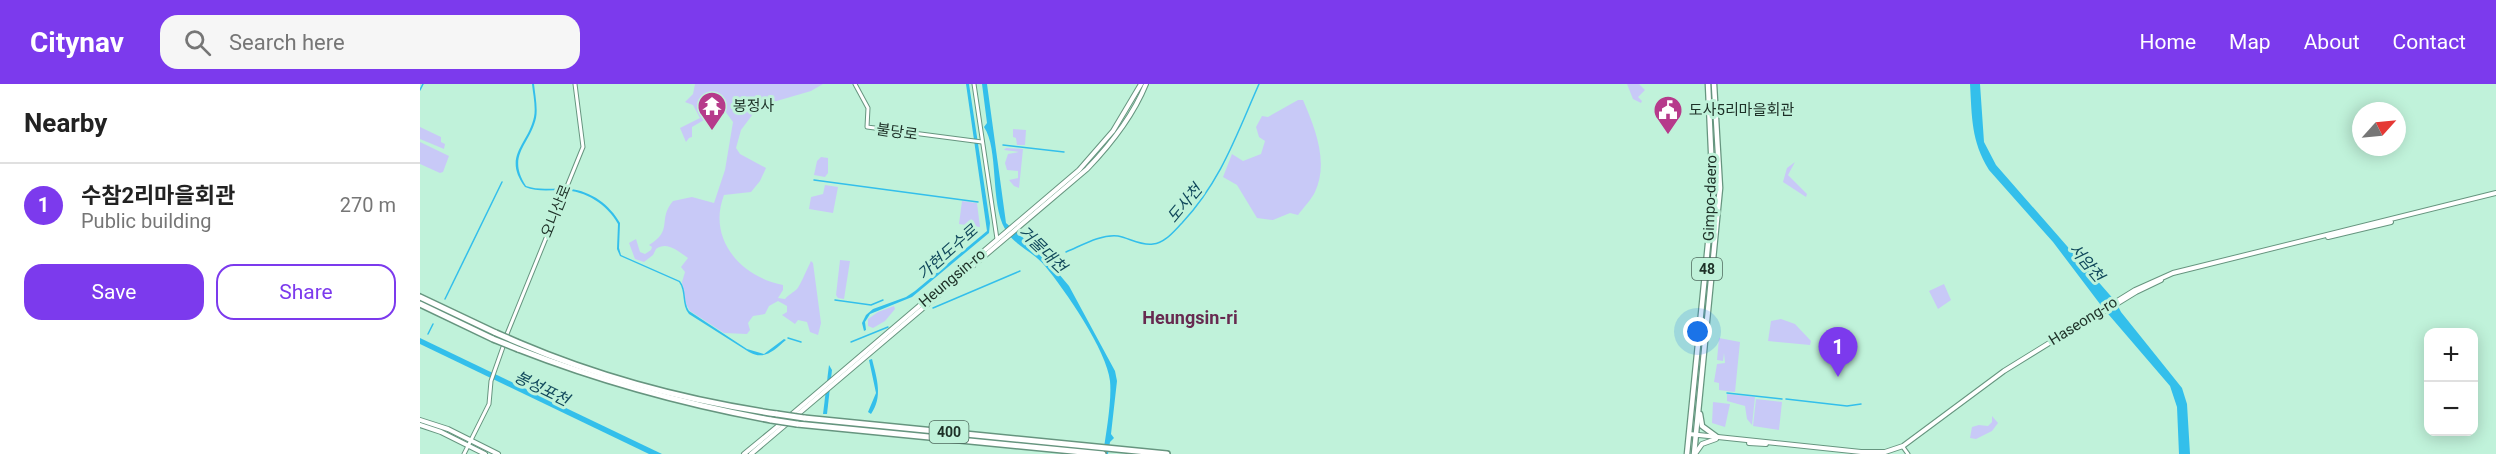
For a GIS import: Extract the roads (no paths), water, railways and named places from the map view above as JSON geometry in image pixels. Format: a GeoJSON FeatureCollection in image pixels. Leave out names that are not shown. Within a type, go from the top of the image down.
{"type":"FeatureCollection","features":[{"type":"Feature","properties":{"kind":"highway","name":"400"},"geometry":{"type":"LineString","coordinates":[[420,297],[495,336]]}},
{"type":"Feature","properties":{"kind":"highway","name":"400"},"geometry":{"type":"LineString","coordinates":[[420,304],[587,374],[669,399],[771,420],[1095,450],[1120,449],[1167,454]]}},
{"type":"Feature","properties":{"kind":"highway","name":"400"},"geometry":{"type":"LineString","coordinates":[[518,346],[647,387],[737,408],[804,418],[1095,450],[1103,454]]}},
{"type":"Feature","properties":{"kind":"main road","name":"Gimpo-daero"},"geometry":{"type":"LineString","coordinates":[[1694,454],[1692,436],[1713,194],[1708,84]]}},
{"type":"Feature","properties":{"kind":"main road","name":"Gimpo-daero"},"geometry":{"type":"LineString","coordinates":[[1687,454],[1699,405],[1720,188],[1714,84]]}},
{"type":"Feature","properties":{"kind":"main road"},"geometry":{"type":"LineString","coordinates":[[1699,405],[1702,426],[1716,438]]}},
{"type":"Feature","properties":{"kind":"street","name":"오니산로"},"geometry":{"type":"LineString","coordinates":[[507,334],[583,147],[575,84]]}},
{"type":"Feature","properties":{"kind":"street","name":"불당로"},"geometry":{"type":"LineString","coordinates":[[855,84],[868,108],[867,127],[982,142]]}},
{"type":"Feature","properties":{"kind":"street"},"geometry":{"type":"LineString","coordinates":[[974,84],[998,241]]}},
{"type":"Feature","properties":{"kind":"street"},"geometry":{"type":"LineString","coordinates":[[1016,226],[1094,155],[1130,106],[1141,84]]}},
{"type":"Feature","properties":{"kind":"street"},"geometry":{"type":"LineString","coordinates":[[1016,226],[1087,169],[1131,113],[1146,84]]}},
{"type":"Feature","properties":{"kind":"street","name":"Haseong-ro"},"geometry":{"type":"LineString","coordinates":[[1886,454],[1903,447],[1993,381],[2121,299],[2149,285],[2172,276],[2496,194]]}},
{"type":"Feature","properties":{"kind":"street","name":"Heungsin-ro"},"geometry":{"type":"LineString","coordinates":[[744,454],[1016,226]]}},
{"type":"Feature","properties":{"kind":"street","name":"Heungsin-ro"},"geometry":{"type":"LineString","coordinates":[[751,454],[998,241]]}},
{"type":"Feature","properties":{"kind":"street","name":"Haseong-ro"},"geometry":{"type":"LineString","coordinates":[[1692,436],[1861,452],[1890,451],[1912,439],[1998,375],[2102,311]]}},
{"type":"Feature","properties":{"kind":"street"},"geometry":{"type":"LineString","coordinates":[[464,454],[489,404],[491,381],[503,347]]}},
{"type":"Feature","properties":{"kind":"street"},"geometry":{"type":"LineString","coordinates":[[420,420],[471,440],[498,454]]}},
{"type":"Feature","properties":{"kind":"street"},"geometry":{"type":"LineString","coordinates":[[420,425],[485,454]]}},
{"type":"Feature","properties":{"kind":"street"},"geometry":{"type":"LineString","coordinates":[[1694,454],[1702,444],[1716,438]]}},
{"type":"Feature","properties":{"kind":"street","name":"Haseong-ro"},"geometry":{"type":"LineString","coordinates":[[1716,438],[1856,454]]}},
{"type":"Feature","properties":{"kind":"street"},"geometry":{"type":"LineString","coordinates":[[1903,447],[1908,454]]}},
{"type":"Feature","properties":{"kind":"waterway"},"geometry":{"type":"LineString","coordinates":[[420,90],[423,84]]}},
{"type":"Feature","properties":{"kind":"waterway","name":"도사천"},"geometry":{"type":"LineString","coordinates":[[1066,252],[1104,237],[1118,236],[1149,244],[1157,243],[1169,236],[1196,207],[1207,191],[1235,140],[1259,84]]}},
{"type":"Feature","properties":{"kind":"waterway"},"geometry":{"type":"LineString","coordinates":[[1003,145],[1064,152]]}},
{"type":"Feature","properties":{"kind":"waterway"},"geometry":{"type":"LineString","coordinates":[[814,180],[978,202]]}},
{"type":"Feature","properties":{"kind":"waterway"},"geometry":{"type":"LineString","coordinates":[[445,299],[502,182]]}},
{"type":"Feature","properties":{"kind":"waterway","name":"도사천"},"geometry":{"type":"LineString","coordinates":[[933,308],[1020,271]]}},
{"type":"Feature","properties":{"kind":"waterway"},"geometry":{"type":"LineString","coordinates":[[835,300],[871,305],[883,300]]}},
{"type":"Feature","properties":{"kind":"waterway"},"geometry":{"type":"LineString","coordinates":[[428,334],[433,324]]}},
{"type":"Feature","properties":{"kind":"waterway","name":"도사천"},"geometry":{"type":"LineString","coordinates":[[851,342],[888,327]]}},
{"type":"Feature","properties":{"kind":"waterway"},"geometry":{"type":"LineString","coordinates":[[788,338],[801,342]]}},
{"type":"Feature","properties":{"kind":"waterway"},"geometry":{"type":"LineString","coordinates":[[1727,393],[1782,399]]}},
{"type":"Feature","properties":{"kind":"waterway"},"geometry":{"type":"LineString","coordinates":[[1786,399],[1847,406],[1861,404]]}},
{"type":"Feature","properties":{"kind":"place","name":"봉정사"},"geometry":{"type":"Point","coordinates":[712,132]}},
{"type":"Feature","properties":{"kind":"place","name":"도사5리마을회관"},"geometry":{"type":"Point","coordinates":[1668,136]}},
{"type":"Feature","properties":{"kind":"place","name":"수참2리마을회관"},"geometry":{"type":"Point","coordinates":[1838,377]}},
{"type":"Feature","properties":{"kind":"district","name":"Heungsin-ri"},"geometry":{"type":"Point","coordinates":[1190,318]}},
{"type":"Feature","properties":{"kind":"water label","name":"거물대천"},"geometry":{"type":"Point","coordinates":[1043,249]}},
{"type":"Feature","properties":{"kind":"water label","name":"가현도수로"},"geometry":{"type":"Point","coordinates":[947,252]}},
{"type":"Feature","properties":{"kind":"water label","name":"서암천"},"geometry":{"type":"Point","coordinates":[2087,262]}},
{"type":"Feature","properties":{"kind":"water label","name":"봉성포천"},"geometry":{"type":"Point","coordinates":[542,388]}}]}
